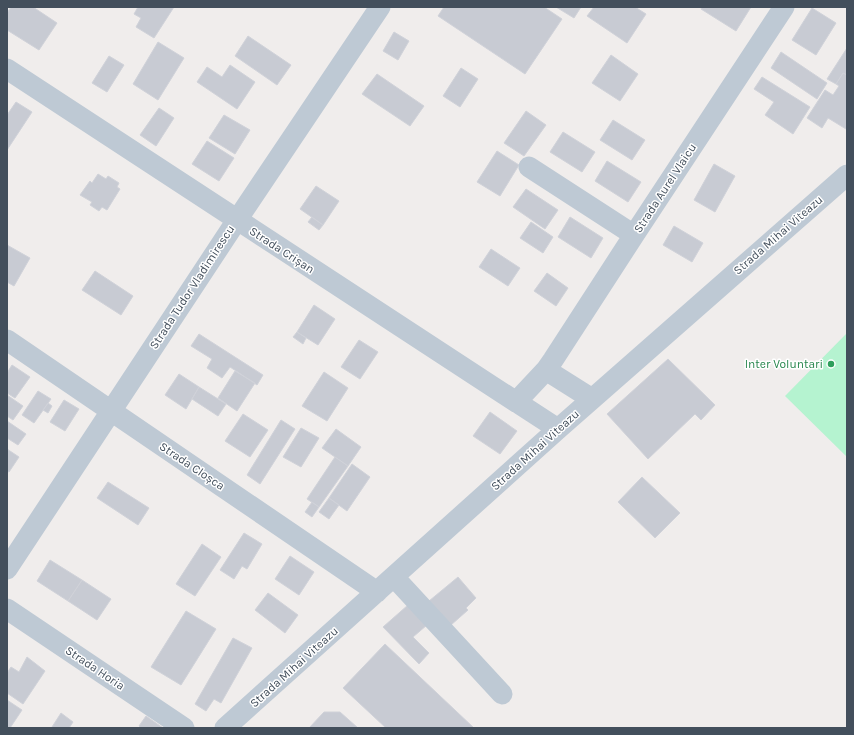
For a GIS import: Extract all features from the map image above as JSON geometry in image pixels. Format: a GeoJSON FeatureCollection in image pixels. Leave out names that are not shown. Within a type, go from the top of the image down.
{"type":"FeatureCollection","features":[{"type":"Feature","properties":{"kind":"street","name":"Strada Tudor Vladimirescu"},"geometry":{"type":"LineString","coordinates":[[7,569],[237,220],[380,7]]}},
{"type":"Feature","properties":{"kind":"street","name":"Strada Aurel Vlaicu"},"geometry":{"type":"LineString","coordinates":[[516,402],[546,370],[784,7]]}},
{"type":"Feature","properties":{"kind":"street","name":"Strada Crișan"},"geometry":{"type":"LineString","coordinates":[[7,69],[558,429]]}},
{"type":"Feature","properties":{"kind":"street"},"geometry":{"type":"LineString","coordinates":[[529,167],[634,235]]}},
{"type":"Feature","properties":{"kind":"street","name":"Strada Mihai Viteazu"},"geometry":{"type":"LineString","coordinates":[[225,728],[558,429],[847,175]]}},
{"type":"Feature","properties":{"kind":"street","name":"Strada Cloșca"},"geometry":{"type":"LineString","coordinates":[[7,340],[377,592]]}},
{"type":"Feature","properties":{"kind":"street"},"geometry":{"type":"LineString","coordinates":[[546,370],[592,399]]}},
{"type":"Feature","properties":{"kind":"street"},"geometry":{"type":"LineString","coordinates":[[394,577],[502,694]]}},
{"type":"Feature","properties":{"kind":"street","name":"Strada Horia"},"geometry":{"type":"LineString","coordinates":[[7,609],[184,728]]}},
{"type":"Feature","properties":{"kind":"green space","name":"Inter Voluntari"},"geometry":{"type":"Polygon","coordinates":[[[847,333],[847,457],[785,396],[847,333]]]}},
{"type":"Feature","properties":{"kind":"building"},"geometry":{"type":"Polygon","coordinates":[[[11,7],[33,7],[57,23],[39,50],[7,30],[7,13],[11,7]]]}},
{"type":"Feature","properties":{"kind":"building"},"geometry":{"type":"Polygon","coordinates":[[[138,7],[174,7],[154,38],[136,27],[141,18],[134,14],[138,7]]]}},
{"type":"Feature","properties":{"kind":"building"},"geometry":{"type":"Polygon","coordinates":[[[444,7],[544,7],[562,19],[525,74],[438,16],[444,7]]]}},
{"type":"Feature","properties":{"kind":"building"},"geometry":{"type":"Polygon","coordinates":[[[556,7],[581,7],[574,18],[556,7]]]}},
{"type":"Feature","properties":{"kind":"building"},"geometry":{"type":"Polygon","coordinates":[[[594,7],[635,7],[646,14],[627,43],[587,16],[594,7]]]}},
{"type":"Feature","properties":{"kind":"building"},"geometry":{"type":"Polygon","coordinates":[[[702,7],[751,7],[736,31],[701,9],[702,7]]]}},
{"type":"Feature","properties":{"kind":"building"},"geometry":{"type":"Polygon","coordinates":[[[812,8],[836,23],[816,55],[792,40],[812,8]]]}},
{"type":"Feature","properties":{"kind":"building"},"geometry":{"type":"Polygon","coordinates":[[[394,32],[409,41],[398,60],[383,51],[394,32]]]}},
{"type":"Feature","properties":{"kind":"building"},"geometry":{"type":"Polygon","coordinates":[[[248,36],[291,65],[277,85],[235,56],[248,36]]]}},
{"type":"Feature","properties":{"kind":"building"},"geometry":{"type":"Polygon","coordinates":[[[158,42],[184,58],[158,100],[133,84],[158,42]]]}},
{"type":"Feature","properties":{"kind":"building"},"geometry":{"type":"Polygon","coordinates":[[[847,48],[847,75],[843,73],[836,84],[827,79],[847,48]]]}},
{"type":"Feature","properties":{"kind":"building"},"geometry":{"type":"Polygon","coordinates":[[[781,52],[827,83],[817,99],[771,68],[781,52]]]}},
{"type":"Feature","properties":{"kind":"building"},"geometry":{"type":"Polygon","coordinates":[[[611,55],[638,74],[620,101],[592,83],[611,55]]]}},
{"type":"Feature","properties":{"kind":"building"},"geometry":{"type":"Polygon","coordinates":[[[109,56],[124,65],[107,92],[92,83],[109,56]]]}},
{"type":"Feature","properties":{"kind":"building"},"geometry":{"type":"Polygon","coordinates":[[[230,65],[255,82],[237,109],[197,82],[207,67],[222,77],[230,65]]]}},
{"type":"Feature","properties":{"kind":"building"},"geometry":{"type":"Polygon","coordinates":[[[461,68],[478,79],[460,107],[443,96],[461,68]]]}},
{"type":"Feature","properties":{"kind":"building"},"geometry":{"type":"Polygon","coordinates":[[[843,73],[847,75],[847,127],[846,129],[828,118],[822,128],[807,118],[825,90],[833,95],[839,86],[836,84],[843,73]]]}},
{"type":"Feature","properties":{"kind":"building"},"geometry":{"type":"Polygon","coordinates":[[[377,74],[424,106],[410,126],[362,94],[377,74]]]}},
{"type":"Feature","properties":{"kind":"building"},"geometry":{"type":"Polygon","coordinates":[[[762,77],[810,107],[793,134],[765,115],[774,102],[754,89],[762,77]]]}},
{"type":"Feature","properties":{"kind":"building"},"geometry":{"type":"Polygon","coordinates":[[[16,102],[32,112],[7,150],[7,115],[16,102]]]}},
{"type":"Feature","properties":{"kind":"building"},"geometry":{"type":"Polygon","coordinates":[[[159,108],[174,118],[156,146],[140,135],[159,108]]]}},
{"type":"Feature","properties":{"kind":"building"},"geometry":{"type":"Polygon","coordinates":[[[526,111],[546,125],[524,156],[504,143],[526,111]]]}},
{"type":"Feature","properties":{"kind":"building"},"geometry":{"type":"Polygon","coordinates":[[[224,115],[250,130],[235,154],[209,138],[224,115]]]}},
{"type":"Feature","properties":{"kind":"building"},"geometry":{"type":"Polygon","coordinates":[[[613,120],[645,140],[632,160],[600,140],[613,120]]]}},
{"type":"Feature","properties":{"kind":"building"},"geometry":{"type":"Polygon","coordinates":[[[563,132],[595,152],[582,172],[550,152],[563,132]]]}},
{"type":"Feature","properties":{"kind":"building"},"geometry":{"type":"Polygon","coordinates":[[[207,141],[234,158],[219,181],[192,164],[207,141]]]}},
{"type":"Feature","properties":{"kind":"building"},"geometry":{"type":"Polygon","coordinates":[[[497,151],[519,165],[500,196],[477,182],[497,151]]]}},
{"type":"Feature","properties":{"kind":"building"},"geometry":{"type":"Polygon","coordinates":[[[607,161],[641,182],[628,202],[595,181],[607,161]]]}},
{"type":"Feature","properties":{"kind":"building"},"geometry":{"type":"Polygon","coordinates":[[[714,164],[735,176],[715,212],[694,200],[714,164]]]}},
{"type":"Feature","properties":{"kind":"building"},"geometry":{"type":"Polygon","coordinates":[[[98,174],[106,179],[108,176],[119,183],[117,187],[120,189],[107,210],[102,207],[99,211],[90,205],[92,202],[80,195],[90,181],[92,183],[98,174]]]}},
{"type":"Feature","properties":{"kind":"building"},"geometry":{"type":"Polygon","coordinates":[[[316,186],[339,201],[323,225],[300,209],[316,186]]]}},
{"type":"Feature","properties":{"kind":"building"},"geometry":{"type":"Polygon","coordinates":[[[526,189],[558,210],[545,229],[513,207],[526,189]]]}},
{"type":"Feature","properties":{"kind":"building"},"geometry":{"type":"Polygon","coordinates":[[[312,217],[323,225],[319,230],[308,222],[312,217]]]}},
{"type":"Feature","properties":{"kind":"building"},"geometry":{"type":"Polygon","coordinates":[[[570,217],[603,238],[591,258],[558,237],[570,217]]]}},
{"type":"Feature","properties":{"kind":"building"},"geometry":{"type":"Polygon","coordinates":[[[531,222],[553,237],[543,253],[520,238],[531,222]]]}},
{"type":"Feature","properties":{"kind":"building"},"geometry":{"type":"Polygon","coordinates":[[[674,226],[703,243],[692,262],[663,245],[674,226]]]}},
{"type":"Feature","properties":{"kind":"building"},"geometry":{"type":"Polygon","coordinates":[[[7,245],[30,258],[14,286],[7,282],[7,245]]]}},
{"type":"Feature","properties":{"kind":"building"},"geometry":{"type":"Polygon","coordinates":[[[491,249],[520,268],[508,286],[479,267],[491,249]]]}},
{"type":"Feature","properties":{"kind":"building"},"geometry":{"type":"Polygon","coordinates":[[[95,271],[133,296],[121,315],[82,290],[95,271]]]}},
{"type":"Feature","properties":{"kind":"building"},"geometry":{"type":"Polygon","coordinates":[[[547,273],[568,288],[556,306],[534,291],[547,273]]]}},
{"type":"Feature","properties":{"kind":"building"},"geometry":{"type":"Polygon","coordinates":[[[314,305],[335,319],[318,345],[297,332],[314,305]]]}},
{"type":"Feature","properties":{"kind":"building"},"geometry":{"type":"Polygon","coordinates":[[[297,332],[306,338],[303,344],[293,337],[297,332]]]}},
{"type":"Feature","properties":{"kind":"building"},"geometry":{"type":"Polygon","coordinates":[[[199,334],[263,375],[257,385],[230,367],[222,378],[207,368],[212,359],[191,346],[199,334]]]}},
{"type":"Feature","properties":{"kind":"building"},"geometry":{"type":"Polygon","coordinates":[[[359,340],[378,352],[360,379],[341,367],[359,340]]]}},
{"type":"Feature","properties":{"kind":"building"},"geometry":{"type":"Polygon","coordinates":[[[668,359],[715,405],[701,420],[695,414],[648,459],[607,414],[668,359]]]}},
{"type":"Feature","properties":{"kind":"building"},"geometry":{"type":"Polygon","coordinates":[[[12,365],[30,377],[15,398],[7,393],[7,373],[12,365]]]}},
{"type":"Feature","properties":{"kind":"building"},"geometry":{"type":"Polygon","coordinates":[[[235,371],[255,383],[237,411],[218,398],[235,371]]]}},
{"type":"Feature","properties":{"kind":"building"},"geometry":{"type":"Polygon","coordinates":[[[324,372],[348,388],[327,421],[302,406],[324,372]]]}},
{"type":"Feature","properties":{"kind":"building"},"geometry":{"type":"Polygon","coordinates":[[[179,374],[199,387],[186,409],[165,395],[179,374]]]}},
{"type":"Feature","properties":{"kind":"building"},"geometry":{"type":"Polygon","coordinates":[[[199,387],[226,404],[218,416],[192,399],[199,387]]]}},
{"type":"Feature","properties":{"kind":"building"},"geometry":{"type":"Polygon","coordinates":[[[38,391],[51,399],[34,423],[22,415],[38,391]]]}},
{"type":"Feature","properties":{"kind":"building"},"geometry":{"type":"Polygon","coordinates":[[[7,395],[23,406],[13,420],[7,416],[7,395]]]}},
{"type":"Feature","properties":{"kind":"building"},"geometry":{"type":"Polygon","coordinates":[[[64,400],[79,409],[65,431],[50,422],[64,400]]]}},
{"type":"Feature","properties":{"kind":"building"},"geometry":{"type":"Polygon","coordinates":[[[48,403],[52,406],[48,413],[43,410],[48,403]]]}},
{"type":"Feature","properties":{"kind":"building"},"geometry":{"type":"Polygon","coordinates":[[[490,412],[517,431],[500,454],[473,436],[490,412]]]}},
{"type":"Feature","properties":{"kind":"building"},"geometry":{"type":"Polygon","coordinates":[[[243,414],[268,430],[250,457],[225,441],[243,414]]]}},
{"type":"Feature","properties":{"kind":"building"},"geometry":{"type":"Polygon","coordinates":[[[281,420],[295,429],[260,484],[247,475],[281,420]]]}},
{"type":"Feature","properties":{"kind":"building"},"geometry":{"type":"Polygon","coordinates":[[[7,421],[26,434],[18,445],[7,438],[7,421]]]}},
{"type":"Feature","properties":{"kind":"building"},"geometry":{"type":"Polygon","coordinates":[[[301,428],[319,438],[301,467],[283,457],[301,428]]]}},
{"type":"Feature","properties":{"kind":"building"},"geometry":{"type":"Polygon","coordinates":[[[336,429],[361,447],[348,466],[322,448],[336,429]]]}},
{"type":"Feature","properties":{"kind":"building"},"geometry":{"type":"Polygon","coordinates":[[[7,449],[19,457],[9,472],[7,471],[7,449]]]}},
{"type":"Feature","properties":{"kind":"building"},"geometry":{"type":"Polygon","coordinates":[[[335,457],[348,466],[319,507],[307,499],[335,457]]]}},
{"type":"Feature","properties":{"kind":"building"},"geometry":{"type":"Polygon","coordinates":[[[352,464],[370,477],[347,511],[329,498],[352,464]]]}},
{"type":"Feature","properties":{"kind":"building"},"geometry":{"type":"Polygon","coordinates":[[[642,477],[680,513],[655,538],[618,502],[642,477]]]}},
{"type":"Feature","properties":{"kind":"building"},"geometry":{"type":"Polygon","coordinates":[[[108,482],[149,508],[138,525],[97,498],[108,482]]]}},
{"type":"Feature","properties":{"kind":"building"},"geometry":{"type":"Polygon","coordinates":[[[329,498],[339,505],[329,519],[319,512],[329,498]]]}},
{"type":"Feature","properties":{"kind":"building"},"geometry":{"type":"Polygon","coordinates":[[[312,502],[319,507],[312,517],[305,512],[312,502]]]}},
{"type":"Feature","properties":{"kind":"building"},"geometry":{"type":"Polygon","coordinates":[[[244,533],[262,544],[247,569],[242,566],[234,579],[220,570],[244,533]]]}},
{"type":"Feature","properties":{"kind":"building"},"geometry":{"type":"Polygon","coordinates":[[[202,544],[221,557],[195,596],[176,584],[202,544]]]}},
{"type":"Feature","properties":{"kind":"building"},"geometry":{"type":"Polygon","coordinates":[[[290,556],[314,572],[299,595],[275,579],[290,556]]]}},
{"type":"Feature","properties":{"kind":"building"},"geometry":{"type":"Polygon","coordinates":[[[50,560],[82,580],[68,601],[37,581],[50,560]]]}},
{"type":"Feature","properties":{"kind":"building"},"geometry":{"type":"Polygon","coordinates":[[[458,577],[476,598],[466,608],[468,610],[451,625],[429,601],[458,577]]]}},
{"type":"Feature","properties":{"kind":"building"},"geometry":{"type":"Polygon","coordinates":[[[82,580],[111,599],[97,620],[68,601],[82,580]]]}},
{"type":"Feature","properties":{"kind":"building"},"geometry":{"type":"Polygon","coordinates":[[[268,593],[298,615],[285,633],[255,610],[268,593]]]}},
{"type":"Feature","properties":{"kind":"building"},"geometry":{"type":"Polygon","coordinates":[[[408,605],[427,625],[413,637],[429,653],[419,664],[383,627],[408,605]]]}},
{"type":"Feature","properties":{"kind":"building"},"geometry":{"type":"Polygon","coordinates":[[[186,611],[216,629],[181,685],[151,667],[186,611]]]}},
{"type":"Feature","properties":{"kind":"building"},"geometry":{"type":"Polygon","coordinates":[[[233,638],[252,648],[221,703],[214,699],[206,711],[195,704],[233,638]]]}},
{"type":"Feature","properties":{"kind":"building"},"geometry":{"type":"Polygon","coordinates":[[[385,644],[474,728],[386,728],[343,688],[385,644]]]}},
{"type":"Feature","properties":{"kind":"building"},"geometry":{"type":"Polygon","coordinates":[[[27,657],[45,671],[23,704],[7,693],[7,673],[11,667],[19,672],[27,657]]]}},
{"type":"Feature","properties":{"kind":"building"},"geometry":{"type":"Polygon","coordinates":[[[7,700],[22,710],[10,728],[7,728],[7,700]]]}},
{"type":"Feature","properties":{"kind":"building"},"geometry":{"type":"Polygon","coordinates":[[[324,712],[340,712],[358,728],[309,728],[324,712]]]}},
{"type":"Feature","properties":{"kind":"building"},"geometry":{"type":"Polygon","coordinates":[[[61,713],[73,722],[69,728],[52,727],[61,713]]]}},
{"type":"Feature","properties":{"kind":"building"},"geometry":{"type":"Polygon","coordinates":[[[146,716],[163,728],[141,728],[139,726],[146,716]]]}},
{"type":"Feature","properties":{"kind":"place","name":"Inter Voluntari"},"geometry":{"type":"Point","coordinates":[831,364]}}]}
